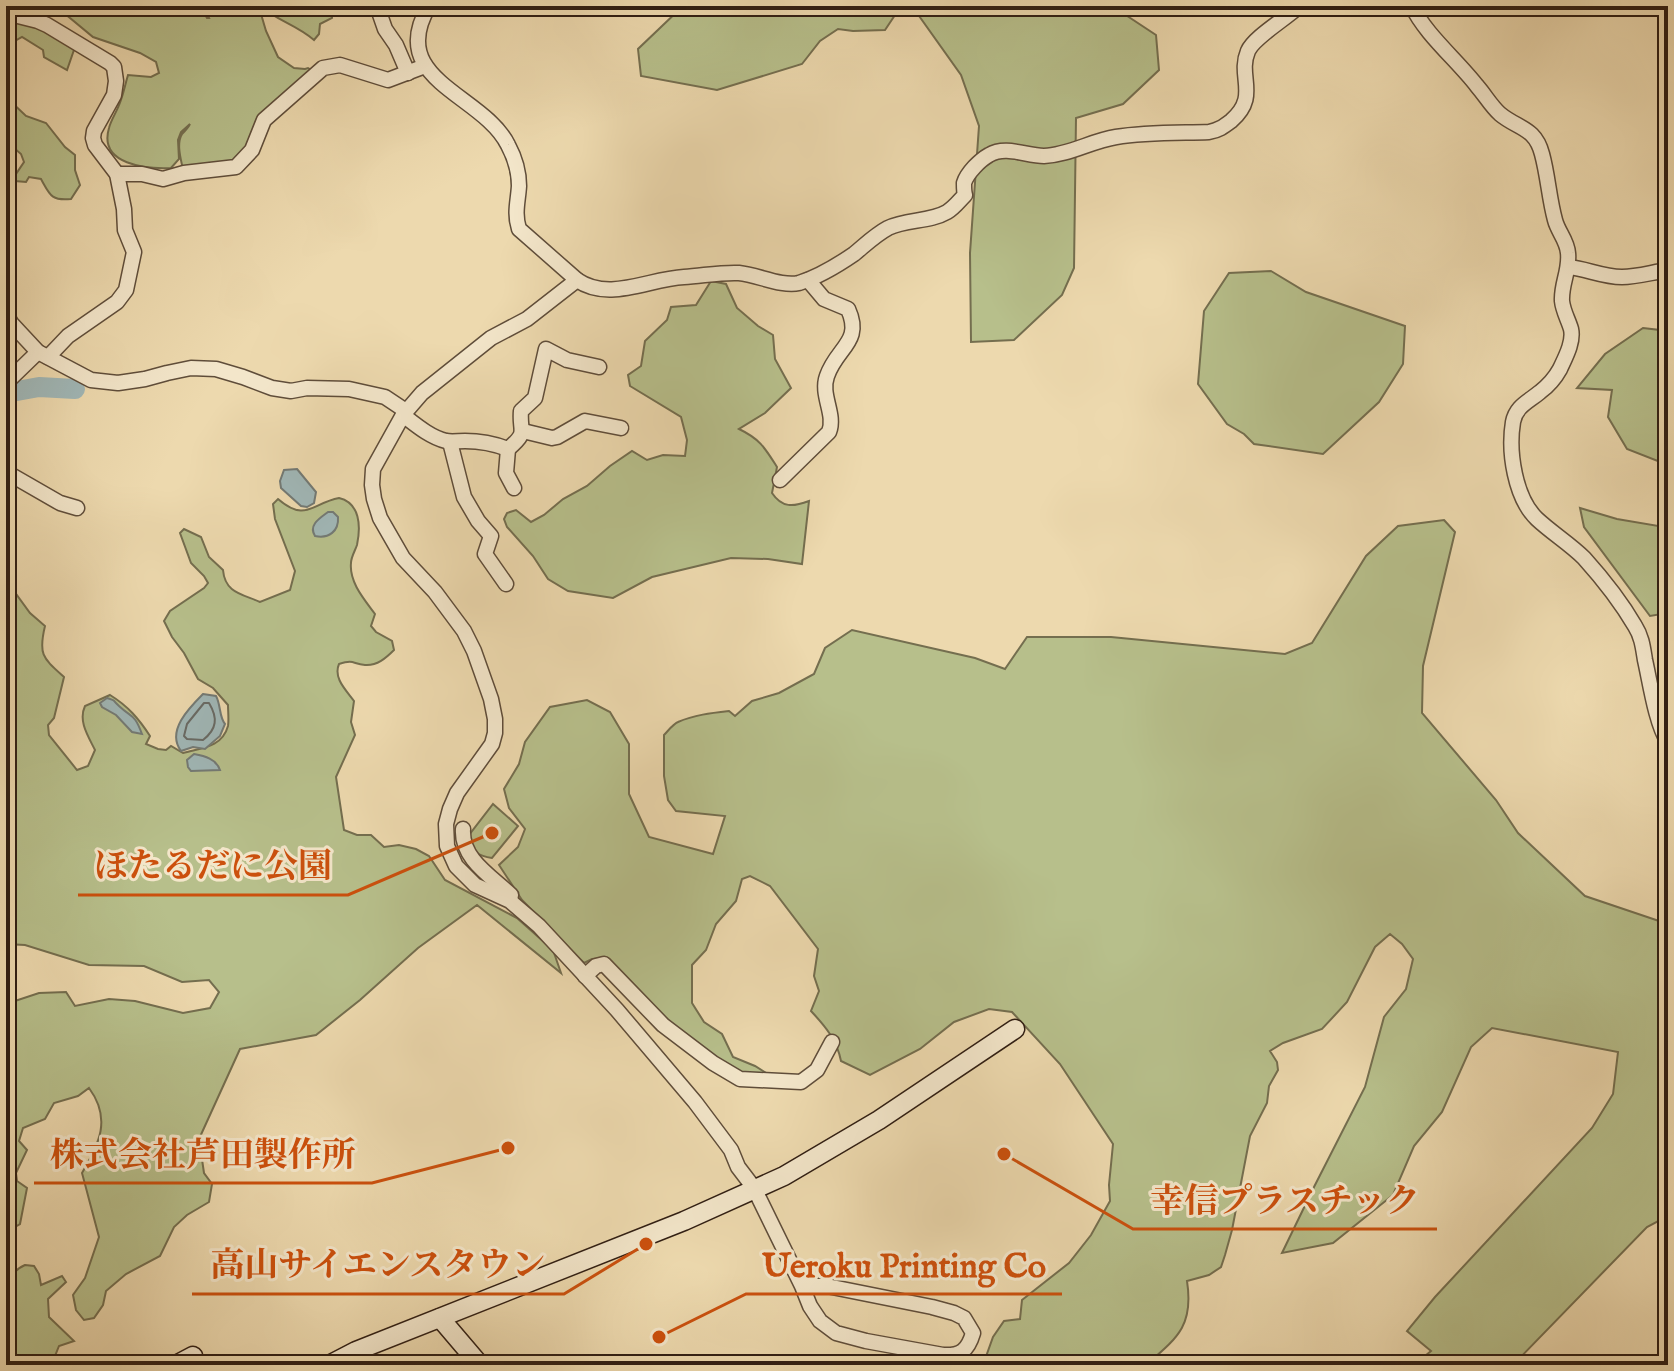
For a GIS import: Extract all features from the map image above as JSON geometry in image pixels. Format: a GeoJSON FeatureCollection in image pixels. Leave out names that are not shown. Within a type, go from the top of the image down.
{"type":"FeatureCollection","features":[{"type":"Feature","properties":{"kind":"street"},"geometry":{"type":"LineString","coordinates":[[377,6],[408,73]]}},
{"type":"Feature","properties":{"kind":"street"},"geometry":{"type":"LineString","coordinates":[[429,6],[420,25],[420,54],[425,66],[441,84],[487,118],[506,140],[518,173],[515,219],[519,229],[577,280],[603,290],[636,286],[664,278],[735,273],[795,284],[843,261],[892,226],[945,214],[965,195],[964,183],[969,173],[988,155],[999,151],[1018,151],[1042,156],[1066,153],[1116,137],[1221,129],[1240,112],[1246,98],[1249,49],[1299,6]]}},
{"type":"Feature","properties":{"kind":"street"},"geometry":{"type":"LineString","coordinates":[[1412,6],[1493,107],[1528,130],[1542,151],[1556,225],[1565,240],[1569,267],[1562,290],[1562,303],[1572,340],[1551,382],[1517,411],[1512,445],[1517,483],[1528,509],[1582,556],[1637,629],[1643,643],[1661,727],[1668,742]]}},
{"type":"Feature","properties":{"kind":"street"},"geometry":{"type":"LineString","coordinates":[[6,13],[38,21],[114,67],[114,95],[93,138],[117,174],[125,230],[134,252],[126,290],[117,302],[6,383]]}},
{"type":"Feature","properties":{"kind":"street"},"geometry":{"type":"LineString","coordinates":[[117,174],[142,174],[163,179],[184,173],[236,167],[252,150],[264,120],[323,68],[340,65],[388,80],[425,66]]}},
{"type":"Feature","properties":{"kind":"street"},"geometry":{"type":"LineString","coordinates":[[1569,267],[1623,277],[1668,270]]}},
{"type":"Feature","properties":{"kind":"street"},"geometry":{"type":"LineString","coordinates":[[577,280],[527,319],[491,338],[422,393],[405,413],[373,469],[372,485],[380,518],[403,558],[435,592],[464,631],[491,699],[495,719],[492,744],[457,793],[450,809],[446,824],[447,846],[456,866],[475,885],[510,901],[539,926],[695,1102],[731,1150],[738,1167],[754,1188],[810,1306],[820,1321],[836,1333],[866,1341],[952,1355],[963,1352],[970,1344],[973,1333],[964,1318],[954,1313],[827,1286],[802,1286]]}},
{"type":"Feature","properties":{"kind":"street"},"geometry":{"type":"LineString","coordinates":[[780,480],[829,432],[832,425],[824,391],[826,379],[853,332],[854,324],[848,309],[824,299],[808,280]]}},
{"type":"Feature","properties":{"kind":"street"},"geometry":{"type":"LineString","coordinates":[[6,314],[43,355],[91,380],[118,383],[191,368],[216,369],[272,388],[291,391],[307,388],[349,389],[385,397],[428,433],[450,442],[468,441],[508,449]]}},
{"type":"Feature","properties":{"kind":"street"},"geometry":{"type":"LineString","coordinates":[[514,488],[506,473],[508,449],[523,431],[521,411],[535,398],[546,349],[567,360],[599,367]]}},
{"type":"Feature","properties":{"kind":"street"},"geometry":{"type":"LineString","coordinates":[[523,431],[552,438],[585,421],[621,428]]}},
{"type":"Feature","properties":{"kind":"street"},"geometry":{"type":"LineString","coordinates":[[450,442],[464,497],[491,536],[485,554],[506,584]]}},
{"type":"Feature","properties":{"kind":"street"},"geometry":{"type":"LineString","coordinates":[[6,474],[60,503],[77,508]]}},
{"type":"Feature","properties":{"kind":"street"},"geometry":{"type":"LineString","coordinates":[[463,829],[466,850],[475,863],[511,895],[510,901]]}},
{"type":"Feature","properties":{"kind":"street"},"geometry":{"type":"LineString","coordinates":[[585,976],[596,966],[604,964],[663,1025],[713,1063],[740,1079],[801,1082],[817,1070],[832,1042]]}},
{"type":"Feature","properties":{"kind":"street"},"geometry":{"type":"LineString","coordinates":[[329,1365],[356,1351],[684,1221],[784,1176],[879,1120],[1015,1029]]}},
{"type":"Feature","properties":{"kind":"street"},"geometry":{"type":"LineString","coordinates":[[440,1318],[480,1365]]}},
{"type":"Feature","properties":{"kind":"green space"},"geometry":{"type":"Polygon","coordinates":[[[64,6],[200,6],[209,18],[203,6],[252,6],[261,14],[278,57],[294,68],[313,71],[235,162],[183,170],[179,142],[190,124],[181,132],[178,140],[179,159],[171,168],[138,166],[117,157],[111,150],[109,128],[128,75],[151,77],[159,73],[156,62],[140,53],[93,37],[64,13],[64,6]]]}},
{"type":"Feature","properties":{"kind":"green space"},"geometry":{"type":"Polygon","coordinates":[[[260,6],[332,6],[332,18],[320,24],[319,34],[314,40],[260,6]]]}},
{"type":"Feature","properties":{"kind":"green space"},"geometry":{"type":"Polygon","coordinates":[[[683,6],[901,6],[885,30],[838,29],[820,41],[802,64],[717,90],[641,76],[638,49],[683,6]]]}},
{"type":"Feature","properties":{"kind":"green space"},"geometry":{"type":"Polygon","coordinates":[[[912,6],[1112,6],[1156,35],[1159,70],[1123,104],[1076,118],[1074,268],[1062,295],[1014,340],[971,342],[970,253],[979,126],[961,75],[912,6]]]}},
{"type":"Feature","properties":{"kind":"green space"},"geometry":{"type":"Polygon","coordinates":[[[6,19],[37,26],[75,47],[67,70],[44,57],[43,50],[22,37],[6,46],[6,19]]]}},
{"type":"Feature","properties":{"kind":"green space"},"geometry":{"type":"Polygon","coordinates":[[[6,97],[26,116],[46,123],[75,155],[75,170],[80,185],[71,199],[52,196],[41,179],[29,177],[26,182],[15,181],[14,177],[24,162],[21,154],[6,141],[6,97]]]}},
{"type":"Feature","properties":{"kind":"green space"},"geometry":{"type":"Polygon","coordinates":[[[1271,271],[1306,292],[1405,326],[1403,364],[1379,402],[1323,454],[1254,444],[1227,424],[1198,384],[1204,311],[1229,273],[1271,271]]]}},
{"type":"Feature","properties":{"kind":"green space"},"geometry":{"type":"Polygon","coordinates":[[[711,281],[726,284],[737,308],[773,335],[775,359],[791,388],[765,413],[739,429],[761,445],[777,467],[772,493],[776,498],[788,505],[809,501],[802,564],[731,558],[652,577],[613,598],[568,591],[548,579],[504,519],[507,513],[516,510],[531,522],[587,486],[632,451],[647,460],[663,455],[685,456],[687,440],[681,417],[630,386],[628,375],[641,366],[645,341],[667,320],[671,307],[696,305],[711,281]]]}},
{"type":"Feature","properties":{"kind":"green space"},"geometry":{"type":"Polygon","coordinates":[[[1643,328],[1668,331],[1668,465],[1627,449],[1608,417],[1612,390],[1577,388],[1605,354],[1643,328]]]}},
{"type":"Feature","properties":{"kind":"green space"},"geometry":{"type":"Polygon","coordinates":[[[339,498],[355,510],[359,523],[357,545],[351,561],[352,577],[375,614],[371,626],[392,641],[394,650],[373,664],[339,664],[339,679],[354,701],[351,722],[355,735],[336,777],[344,830],[357,835],[371,835],[384,847],[399,845],[429,856],[445,880],[517,918],[553,950],[561,973],[477,905],[418,948],[316,1035],[240,1049],[199,1139],[204,1173],[212,1184],[209,1202],[174,1227],[160,1256],[126,1274],[106,1291],[103,1305],[94,1318],[84,1320],[76,1310],[73,1295],[85,1278],[99,1237],[82,1173],[98,1142],[100,1110],[89,1088],[78,1096],[54,1103],[45,1119],[23,1128],[19,1141],[27,1150],[16,1173],[17,1181],[27,1188],[20,1224],[6,1232],[6,1001],[39,993],[66,992],[75,1006],[109,999],[135,1001],[183,1013],[210,1008],[219,992],[209,980],[182,982],[144,966],[89,965],[25,945],[6,944],[6,589],[11,587],[30,613],[45,626],[42,650],[51,665],[64,677],[54,718],[48,725],[49,735],[77,770],[88,766],[95,750],[83,723],[85,706],[110,695],[128,708],[142,724],[150,736],[146,744],[166,750],[171,746],[183,753],[203,748],[216,743],[225,733],[228,705],[213,688],[198,679],[164,621],[170,611],[208,583],[191,563],[180,533],[184,529],[201,537],[209,557],[223,570],[227,584],[260,602],[290,590],[295,571],[275,519],[273,504],[278,499],[302,511],[339,498]]]}},
{"type":"Feature","properties":{"kind":"green space"},"geometry":{"type":"Polygon","coordinates":[[[1580,508],[1658,526],[1668,508],[1668,613],[1650,616],[1584,527],[1580,508]]]}},
{"type":"Feature","properties":{"kind":"green space"},"geometry":{"type":"Polygon","coordinates":[[[1444,520],[1455,532],[1423,666],[1422,713],[1496,800],[1518,833],[1585,896],[1668,924],[1668,1216],[1647,1227],[1513,1365],[1414,1365],[1431,1351],[1407,1331],[1592,1128],[1613,1094],[1618,1052],[1492,1028],[1471,1047],[1442,1112],[1414,1146],[1393,1195],[1333,1243],[1282,1253],[1365,1087],[1384,1017],[1406,989],[1413,959],[1390,934],[1375,947],[1347,1002],[1322,1029],[1270,1051],[1278,1070],[1269,1086],[1267,1103],[1250,1136],[1232,1230],[1221,1267],[1209,1275],[1187,1281],[1189,1296],[1185,1320],[1181,1330],[1166,1347],[1146,1365],[983,1365],[993,1337],[1004,1321],[1020,1319],[1022,1300],[1069,1263],[1091,1235],[1110,1201],[1113,1144],[1060,1064],[1012,1012],[989,1009],[954,1022],[920,1049],[870,1075],[841,1061],[830,1034],[811,1011],[819,991],[814,976],[818,949],[770,886],[750,876],[742,879],[736,901],[716,924],[706,950],[692,965],[692,1003],[704,1022],[722,1034],[733,1057],[771,1076],[736,1073],[666,1022],[608,958],[584,963],[522,900],[499,865],[518,847],[525,829],[509,808],[504,789],[519,764],[525,742],[550,707],[587,700],[610,712],[629,744],[629,794],[649,837],[713,854],[725,816],[676,811],[668,800],[664,776],[664,735],[676,723],[690,718],[729,711],[735,716],[752,701],[779,693],[814,674],[825,648],[852,630],[975,658],[1005,669],[1027,637],[1111,637],[1285,654],[1312,643],[1366,556],[1398,526],[1444,520]]]}},
{"type":"Feature","properties":{"kind":"green space"},"geometry":{"type":"Polygon","coordinates":[[[493,804],[518,826],[492,858],[476,852],[466,839],[493,804]]]}},
{"type":"Feature","properties":{"kind":"green space"},"geometry":{"type":"Polygon","coordinates":[[[25,1265],[34,1266],[41,1285],[62,1276],[66,1282],[48,1299],[49,1317],[74,1341],[59,1346],[53,1361],[55,1365],[6,1365],[6,1292],[12,1288],[14,1274],[25,1265]]]}},
{"type":"Feature","properties":{"kind":"water"},"geometry":{"type":"Polygon","coordinates":[[[297,469],[316,492],[314,503],[307,507],[301,506],[281,488],[284,470],[297,469]]]}},
{"type":"Feature","properties":{"kind":"water"},"geometry":{"type":"Polygon","coordinates":[[[328,512],[338,517],[335,530],[329,535],[315,536],[314,525],[328,512]]]}},
{"type":"Feature","properties":{"kind":"water"},"geometry":{"type":"Polygon","coordinates":[[[203,694],[216,696],[225,724],[220,736],[205,749],[193,747],[181,751],[176,736],[181,720],[203,694]]]}},
{"type":"Feature","properties":{"kind":"water"},"geometry":{"type":"Polygon","coordinates":[[[107,698],[114,700],[133,717],[142,734],[132,732],[116,715],[102,707],[100,703],[107,698]]]}},
{"type":"Feature","properties":{"kind":"water"},"geometry":{"type":"Polygon","coordinates":[[[194,754],[213,761],[220,770],[191,771],[187,760],[194,754]]]}},
{"type":"Feature","properties":{"kind":"waterway"},"geometry":{"type":"LineString","coordinates":[[6,391],[10,388],[17,391],[39,387],[75,389]]}},
{"type":"Feature","properties":{"kind":"place","name":"ほたるだに公園"},"geometry":{"type":"Point","coordinates":[492,833]}},
{"type":"Feature","properties":{"kind":"place","name":"株式会社芦田製作所"},"geometry":{"type":"Point","coordinates":[508,1148]}},
{"type":"Feature","properties":{"kind":"place","name":"幸信プラスチック"},"geometry":{"type":"Point","coordinates":[1004,1154]}},
{"type":"Feature","properties":{"kind":"place","name":"高山サイエンスタウン"},"geometry":{"type":"Point","coordinates":[646,1244]}},
{"type":"Feature","properties":{"kind":"place","name":"Ueroku Printing Co"},"geometry":{"type":"Point","coordinates":[659,1337]}}]}
